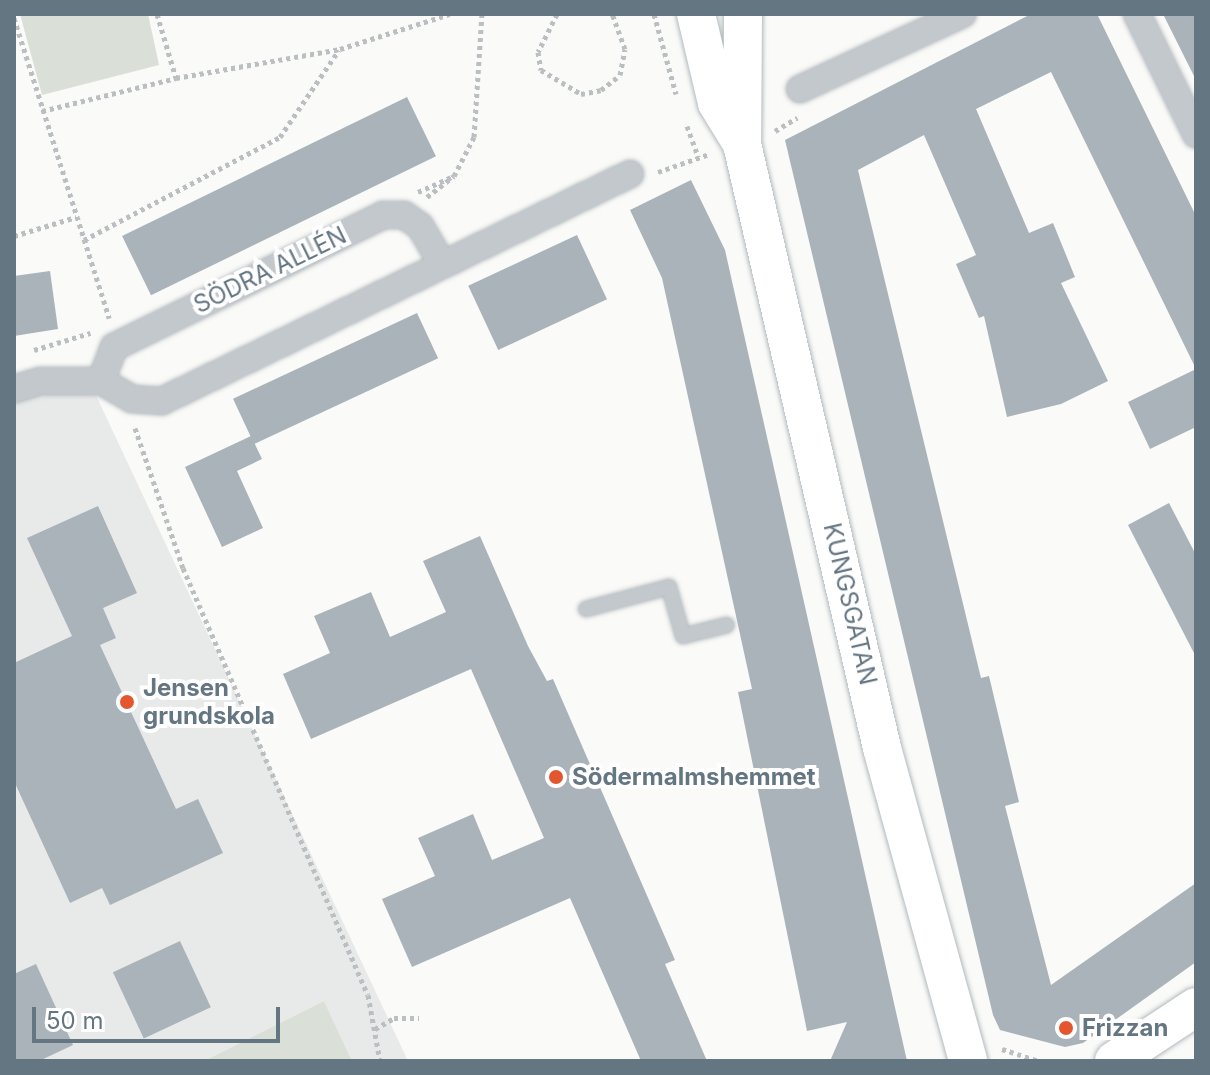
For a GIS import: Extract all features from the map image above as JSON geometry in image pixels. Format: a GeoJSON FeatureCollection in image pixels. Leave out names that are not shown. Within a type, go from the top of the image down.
{"type":"FeatureCollection","features":[{"type":"Feature","properties":{"kind":"main road","name":"KUNGSGATAN"},"geometry":{"type":"LineString","coordinates":[[696,14],[717,103],[742,144]]}},
{"type":"Feature","properties":{"kind":"main road","name":"KUNGSGATAN"},"geometry":{"type":"LineString","coordinates":[[743,14],[742,144],[882,748],[968,1061]]}},
{"type":"Feature","properties":{"kind":"main road"},"geometry":{"type":"LineString","coordinates":[[1114,1061],[1196,1007]]}},
{"type":"Feature","properties":{"kind":"street"},"geometry":{"type":"LineString","coordinates":[[800,89],[962,14]]}},
{"type":"Feature","properties":{"kind":"street"},"geometry":{"type":"LineString","coordinates":[[1137,14],[1196,134]]}},
{"type":"Feature","properties":{"kind":"street"},"geometry":{"type":"LineString","coordinates":[[14,389],[40,381],[101,381],[132,399],[162,401],[630,174]]}},
{"type":"Feature","properties":{"kind":"street","name":"SÖDRA ALLÉN"},"geometry":{"type":"LineString","coordinates":[[114,336],[383,215],[404,215]]}},
{"type":"Feature","properties":{"kind":"street"},"geometry":{"type":"LineString","coordinates":[[404,215],[420,226],[443,265]]}},
{"type":"Feature","properties":{"kind":"street"},"geometry":{"type":"LineString","coordinates":[[101,381],[114,336]]}},
{"type":"Feature","properties":{"kind":"lane"},"geometry":{"type":"LineString","coordinates":[[586,609],[669,587],[683,636],[727,625]]}},
{"type":"Feature","properties":{"kind":"path"},"geometry":{"type":"LineString","coordinates":[[157,14],[176,78]]}},
{"type":"Feature","properties":{"kind":"path"},"geometry":{"type":"LineString","coordinates":[[42,111],[176,78],[340,49],[450,14]]}},
{"type":"Feature","properties":{"kind":"path"},"geometry":{"type":"LineString","coordinates":[[404,215],[465,161],[477,120],[482,14]]}},
{"type":"Feature","properties":{"kind":"path"},"geometry":{"type":"LineString","coordinates":[[557,14],[538,52],[541,70],[566,89],[581,94],[612,85],[620,75],[624,40],[612,14]]}},
{"type":"Feature","properties":{"kind":"path"},"geometry":{"type":"LineString","coordinates":[[14,18],[114,336],[28,352]]}},
{"type":"Feature","properties":{"kind":"path"},"geometry":{"type":"LineString","coordinates":[[84,240],[280,137],[340,49]]}},
{"type":"Feature","properties":{"kind":"path"},"geometry":{"type":"LineString","coordinates":[[14,236],[76,217]]}},
{"type":"Feature","properties":{"kind":"path"},"geometry":{"type":"LineString","coordinates":[[132,399],[138,447],[183,568],[368,995],[380,1061]]}},
{"type":"Feature","properties":{"kind":"path"},"geometry":{"type":"LineString","coordinates":[[374,1030],[394,1018],[419,1018]]}},
{"type":"Feature","properties":{"kind":"shaded area"},"geometry":{"type":"Polygon","coordinates":[[[20,14],[148,14],[159,65],[42,95],[20,14]]]}},
{"type":"Feature","properties":{"kind":"shaded area","name":"Jensen grundskola"},"geometry":{"type":"Polygon","coordinates":[[[55,389],[94,391],[408,1061],[352,1061],[324,1001],[204,1061],[14,1061],[14,403],[55,389]]]}},
{"type":"Feature","properties":{"kind":"shaded area"},"geometry":{"type":"Polygon","coordinates":[[[324,1001],[352,1061],[204,1061],[324,1001]]]}},
{"type":"Feature","properties":{"kind":"building"},"geometry":{"type":"Polygon","coordinates":[[[1031,14],[1097,14],[1196,216],[1196,369],[1051,72],[976,109],[1029,233],[1053,223],[1075,277],[1061,283],[1108,381],[1061,404],[1007,417],[984,316],[979,318],[956,264],[976,255],[924,135],[858,170],[981,678],[989,676],[1019,802],[1005,806],[1051,985],[1196,883],[1196,962],[1083,1043],[1065,1047],[1000,1030],[993,1015],[785,140],[1031,14]]]}},
{"type":"Feature","properties":{"kind":"building"},"geometry":{"type":"Polygon","coordinates":[[[1163,14],[1196,14],[1196,80],[1163,14]]]}},
{"type":"Feature","properties":{"kind":"building"},"geometry":{"type":"Polygon","coordinates":[[[407,97],[436,156],[151,295],[122,236],[407,97]]]}},
{"type":"Feature","properties":{"kind":"building"},"geometry":{"type":"Polygon","coordinates":[[[691,180],[725,250],[907,1061],[830,1061],[847,1022],[807,1031],[738,692],[752,689],[662,278],[630,210],[691,180]]]}},
{"type":"Feature","properties":{"kind":"building"},"geometry":{"type":"Polygon","coordinates":[[[577,235],[607,299],[498,350],[468,286],[577,235]]]}},
{"type":"Feature","properties":{"kind":"building"},"geometry":{"type":"Polygon","coordinates":[[[50,271],[58,329],[14,336],[14,276],[50,271]]]}},
{"type":"Feature","properties":{"kind":"building"},"geometry":{"type":"Polygon","coordinates":[[[417,313],[438,358],[254,444],[233,399],[417,313]]]}},
{"type":"Feature","properties":{"kind":"building"},"geometry":{"type":"Polygon","coordinates":[[[1196,369],[1196,427],[1150,449],[1128,402],[1196,369]]]}},
{"type":"Feature","properties":{"kind":"building"},"geometry":{"type":"Polygon","coordinates":[[[251,436],[262,459],[237,471],[263,528],[222,547],[185,467],[251,436]]]}},
{"type":"Feature","properties":{"kind":"building"},"geometry":{"type":"Polygon","coordinates":[[[1169,503],[1196,555],[1196,657],[1128,525],[1169,503]]]}},
{"type":"Feature","properties":{"kind":"building"},"geometry":{"type":"Polygon","coordinates":[[[98,506],[137,593],[103,608],[116,638],[100,645],[176,809],[198,799],[223,853],[110,905],[102,888],[70,903],[14,781],[14,663],[72,636],[27,538],[98,506]]]}},
{"type":"Feature","properties":{"kind":"building","name":"Södermalmshemmet"},"geometry":{"type":"Polygon","coordinates":[[[480,536],[528,646],[547,681],[553,679],[675,960],[665,964],[707,1061],[641,1061],[570,898],[412,967],[382,899],[435,876],[418,838],[473,814],[492,860],[544,838],[471,669],[311,739],[283,674],[330,653],[314,616],[371,592],[390,637],[446,612],[423,561],[480,536]]]}},
{"type":"Feature","properties":{"kind":"building"},"geometry":{"type":"Polygon","coordinates":[[[180,941],[211,1007],[144,1038],[113,972],[180,941]]]}},
{"type":"Feature","properties":{"kind":"building"},"geometry":{"type":"Polygon","coordinates":[[[36,964],[73,1045],[39,1061],[14,1061],[14,974],[36,964]]]}},
{"type":"Feature","properties":{"kind":"place","name":"Jensen grundskola"},"geometry":{"type":"Point","coordinates":[127,702]}},
{"type":"Feature","properties":{"kind":"place","name":"Södermalmshemmet"},"geometry":{"type":"Point","coordinates":[556,777]}},
{"type":"Feature","properties":{"kind":"place","name":"Frizzan"},"geometry":{"type":"Point","coordinates":[1066,1028]}}]}
